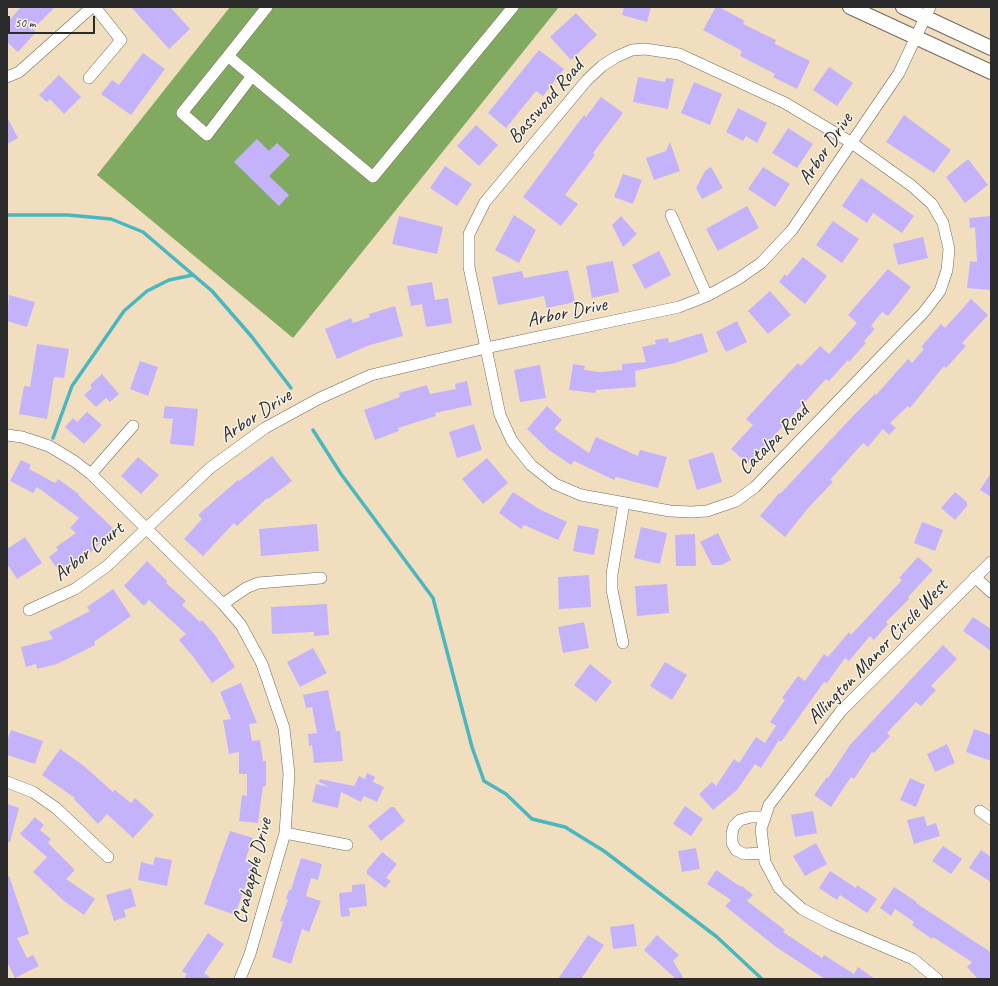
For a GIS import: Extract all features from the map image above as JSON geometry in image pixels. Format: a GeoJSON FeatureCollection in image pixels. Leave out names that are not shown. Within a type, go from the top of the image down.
{"type":"FeatureCollection","features":[{"type":"Feature","properties":{"kind":"main road"},"geometry":{"type":"LineString","coordinates":[[850,7],[991,72]]}},
{"type":"Feature","properties":{"kind":"main road"},"geometry":{"type":"LineString","coordinates":[[903,7],[927,12],[991,48]]}},
{"type":"Feature","properties":{"kind":"street"},"geometry":{"type":"LineString","coordinates":[[7,77],[19,72],[93,7],[121,40],[89,78]]}},
{"type":"Feature","properties":{"kind":"street"},"geometry":{"type":"LineString","coordinates":[[252,76],[207,134],[182,114],[267,7]]}},
{"type":"Feature","properties":{"kind":"street"},"geometry":{"type":"LineString","coordinates":[[228,56],[374,177],[513,7]]}},
{"type":"Feature","properties":{"kind":"street","name":"Arbor Drive"},"geometry":{"type":"LineString","coordinates":[[146,529],[210,468],[265,428],[318,399],[371,375],[486,348],[679,307],[708,296],[738,279],[761,263],[792,230],[899,73],[927,12]]}},
{"type":"Feature","properties":{"kind":"street","name":"Basswood Road"},"geometry":{"type":"LineString","coordinates":[[486,348],[469,267],[469,234],[476,218],[485,202],[587,80],[602,66],[616,57],[632,50],[645,48],[679,54],[786,103],[811,116],[852,143]]}},
{"type":"Feature","properties":{"kind":"street","name":"Catalpa Road"},"geometry":{"type":"LineString","coordinates":[[486,348],[500,415],[516,447],[531,465],[555,484],[581,495],[624,503],[691,512],[707,511],[736,501],[755,487],[924,312],[940,291],[947,270],[949,249],[943,223],[932,204],[912,186],[852,143]]}},
{"type":"Feature","properties":{"kind":"street"},"geometry":{"type":"LineString","coordinates":[[671,215],[708,296]]}},
{"type":"Feature","properties":{"kind":"street"},"geometry":{"type":"LineString","coordinates":[[91,474],[133,426]]}},
{"type":"Feature","properties":{"kind":"street","name":"Crabapple Drive"},"geometry":{"type":"LineString","coordinates":[[7,435],[22,437],[49,446],[74,461],[91,474],[223,604],[241,625],[262,664],[284,728],[289,774],[285,834],[250,954],[240,979]]}},
{"type":"Feature","properties":{"kind":"street"},"geometry":{"type":"LineString","coordinates":[[623,643],[612,590],[612,574],[624,503]]}},
{"type":"Feature","properties":{"kind":"street","name":"Arbor Court"},"geometry":{"type":"LineString","coordinates":[[30,610],[75,589],[106,566],[146,529]]}},
{"type":"Feature","properties":{"kind":"street","name":"Allington Manor Circle West"},"geometry":{"type":"LineString","coordinates":[[937,979],[913,958],[833,925],[802,910],[779,888],[765,862],[761,829],[769,805],[841,711],[991,562]]}},
{"type":"Feature","properties":{"kind":"street"},"geometry":{"type":"LineString","coordinates":[[975,577],[991,592]]}},
{"type":"Feature","properties":{"kind":"street"},"geometry":{"type":"LineString","coordinates":[[223,604],[246,588],[258,583],[321,578]]}},
{"type":"Feature","properties":{"kind":"street"},"geometry":{"type":"LineString","coordinates":[[7,782],[33,792],[56,808],[108,857]]}},
{"type":"Feature","properties":{"kind":"street"},"geometry":{"type":"LineString","coordinates":[[980,811],[991,819]]}},
{"type":"Feature","properties":{"kind":"street"},"geometry":{"type":"LineString","coordinates":[[764,853],[744,854],[736,850],[732,843],[732,833],[734,826],[740,820],[751,817],[765,817]]}},
{"type":"Feature","properties":{"kind":"street"},"geometry":{"type":"LineString","coordinates":[[285,834],[347,845]]}},
{"type":"Feature","properties":{"kind":"green space"},"geometry":{"type":"Polygon","coordinates":[[[230,7],[559,7],[293,338],[97,175],[230,7]]]}},
{"type":"Feature","properties":{"kind":"building"},"geometry":{"type":"Polygon","coordinates":[[[21,7],[55,7],[33,29],[36,32],[18,52],[7,42],[7,23],[21,7]]]}},
{"type":"Feature","properties":{"kind":"building"},"geometry":{"type":"Polygon","coordinates":[[[131,7],[170,7],[190,29],[169,49],[131,7]]]}},
{"type":"Feature","properties":{"kind":"building"},"geometry":{"type":"Polygon","coordinates":[[[624,7],[651,7],[647,22],[622,15],[624,7]]]}},
{"type":"Feature","properties":{"kind":"building"},"geometry":{"type":"Polygon","coordinates":[[[716,7],[719,7],[745,21],[743,24],[776,40],[775,44],[810,61],[797,89],[773,77],[775,74],[740,56],[742,51],[703,30],[716,7]]]}},
{"type":"Feature","properties":{"kind":"building"},"geometry":{"type":"Polygon","coordinates":[[[576,13],[597,35],[571,60],[550,37],[576,13]]]}},
{"type":"Feature","properties":{"kind":"building"},"geometry":{"type":"Polygon","coordinates":[[[539,50],[564,69],[543,96],[536,91],[506,128],[488,113],[539,50]]]}},
{"type":"Feature","properties":{"kind":"building"},"geometry":{"type":"Polygon","coordinates":[[[143,53],[165,69],[131,115],[101,94],[112,80],[119,85],[143,53]]]}},
{"type":"Feature","properties":{"kind":"building"},"geometry":{"type":"Polygon","coordinates":[[[829,67],[853,83],[837,106],[813,90],[829,67]]]}},
{"type":"Feature","properties":{"kind":"building"},"geometry":{"type":"Polygon","coordinates":[[[59,75],[81,97],[64,114],[50,99],[47,102],[39,95],[59,75]]]}},
{"type":"Feature","properties":{"kind":"building"},"geometry":{"type":"Polygon","coordinates":[[[638,77],[665,82],[666,78],[674,79],[668,109],[633,102],[638,77]]]}},
{"type":"Feature","properties":{"kind":"building"},"geometry":{"type":"Polygon","coordinates":[[[694,82],[722,94],[710,125],[681,113],[694,82]]]}},
{"type":"Feature","properties":{"kind":"building"},"geometry":{"type":"Polygon","coordinates":[[[601,97],[623,113],[593,153],[595,155],[565,195],[578,204],[561,226],[523,197],[584,115],[586,117],[601,97]]]}},
{"type":"Feature","properties":{"kind":"building"},"geometry":{"type":"Polygon","coordinates":[[[738,108],[767,123],[757,143],[746,136],[743,141],[726,132],[738,108]]]}},
{"type":"Feature","properties":{"kind":"building"},"geometry":{"type":"Polygon","coordinates":[[[904,115],[951,150],[934,173],[886,142],[904,115]]]}},
{"type":"Feature","properties":{"kind":"building"},"geometry":{"type":"Polygon","coordinates":[[[7,117],[18,138],[7,144],[7,117]]]}},
{"type":"Feature","properties":{"kind":"building"},"geometry":{"type":"Polygon","coordinates":[[[476,125],[498,145],[479,166],[457,146],[476,125]]]}},
{"type":"Feature","properties":{"kind":"building"},"geometry":{"type":"Polygon","coordinates":[[[788,128],[813,144],[797,168],[772,153],[788,128]]]}},
{"type":"Feature","properties":{"kind":"building"},"geometry":{"type":"Polygon","coordinates":[[[257,139],[269,151],[277,143],[290,155],[269,176],[289,195],[279,206],[234,162],[257,139]]]}},
{"type":"Feature","properties":{"kind":"building"},"geometry":{"type":"Polygon","coordinates":[[[670,142],[680,171],[654,180],[646,158],[666,151],[670,142]]]}},
{"type":"Feature","properties":{"kind":"building"},"geometry":{"type":"Polygon","coordinates":[[[968,159],[988,185],[965,203],[946,177],[968,159]]]}},
{"type":"Feature","properties":{"kind":"building"},"geometry":{"type":"Polygon","coordinates":[[[445,166],[472,184],[457,206],[430,188],[445,166]]]}},
{"type":"Feature","properties":{"kind":"building"},"geometry":{"type":"Polygon","coordinates":[[[711,167],[723,188],[702,199],[696,188],[705,171],[711,167]]]}},
{"type":"Feature","properties":{"kind":"building"},"geometry":{"type":"Polygon","coordinates":[[[763,167],[790,184],[775,207],[748,189],[763,167]]]}},
{"type":"Feature","properties":{"kind":"building"},"geometry":{"type":"Polygon","coordinates":[[[623,174],[642,180],[633,204],[614,197],[623,174]]]}},
{"type":"Feature","properties":{"kind":"building"},"geometry":{"type":"Polygon","coordinates":[[[861,178],[914,216],[902,233],[873,213],[867,223],[842,206],[861,178]]]}},
{"type":"Feature","properties":{"kind":"building"},"geometry":{"type":"Polygon","coordinates":[[[747,206],[759,228],[718,251],[706,229],[747,206]]]}},
{"type":"Feature","properties":{"kind":"building"},"geometry":{"type":"Polygon","coordinates":[[[514,215],[536,230],[519,263],[495,250],[514,215]]]}},
{"type":"Feature","properties":{"kind":"building"},"geometry":{"type":"Polygon","coordinates":[[[399,216],[443,227],[437,254],[392,244],[399,216]]]}},
{"type":"Feature","properties":{"kind":"building"},"geometry":{"type":"Polygon","coordinates":[[[621,216],[637,234],[623,247],[612,225],[621,216]]]}},
{"type":"Feature","properties":{"kind":"building"},"geometry":{"type":"Polygon","coordinates":[[[991,216],[991,290],[967,288],[970,261],[977,262],[975,227],[970,228],[969,218],[991,216]]]}},
{"type":"Feature","properties":{"kind":"building"},"geometry":{"type":"Polygon","coordinates":[[[833,221],[859,239],[842,263],[816,245],[833,221]]]}},
{"type":"Feature","properties":{"kind":"building"},"geometry":{"type":"Polygon","coordinates":[[[923,237],[928,258],[898,265],[893,244],[923,237]]]}},
{"type":"Feature","properties":{"kind":"building"},"geometry":{"type":"Polygon","coordinates":[[[659,251],[671,275],[645,289],[632,265],[659,251]]]}},
{"type":"Feature","properties":{"kind":"building"},"geometry":{"type":"Polygon","coordinates":[[[803,257],[827,276],[805,304],[779,282],[785,274],[787,276],[803,257]]]}},
{"type":"Feature","properties":{"kind":"building"},"geometry":{"type":"Polygon","coordinates":[[[613,261],[619,292],[592,298],[586,266],[613,261]]]}},
{"type":"Feature","properties":{"kind":"building"},"geometry":{"type":"Polygon","coordinates":[[[888,269],[911,287],[888,316],[882,312],[871,326],[875,329],[864,341],[866,343],[849,362],[848,360],[829,381],[826,379],[748,464],[731,449],[753,425],[746,419],[798,363],[801,366],[820,346],[829,354],[857,323],[848,315],[888,269]]]}},
{"type":"Feature","properties":{"kind":"building"},"geometry":{"type":"Polygon","coordinates":[[[568,270],[575,302],[547,308],[544,296],[498,305],[492,277],[522,271],[524,278],[568,270]]]}},
{"type":"Feature","properties":{"kind":"building"},"geometry":{"type":"Polygon","coordinates":[[[432,282],[435,300],[448,298],[452,323],[426,327],[422,304],[411,306],[407,286],[432,282]]]}},
{"type":"Feature","properties":{"kind":"building"},"geometry":{"type":"Polygon","coordinates":[[[770,291],[791,315],[768,334],[748,311],[770,291]]]}},
{"type":"Feature","properties":{"kind":"building"},"geometry":{"type":"Polygon","coordinates":[[[9,295],[35,302],[27,327],[7,321],[9,295]]]}},
{"type":"Feature","properties":{"kind":"building"},"geometry":{"type":"Polygon","coordinates":[[[971,299],[988,315],[962,343],[966,346],[946,368],[944,366],[910,408],[908,406],[890,423],[896,428],[889,435],[883,429],[868,447],[863,443],[830,480],[833,482],[809,507],[785,537],[760,516],[779,493],[780,494],[853,416],[875,394],[876,395],[908,359],[912,363],[924,349],[921,347],[941,324],[945,328],[971,299]]]}},
{"type":"Feature","properties":{"kind":"building"},"geometry":{"type":"Polygon","coordinates":[[[395,306],[403,336],[370,345],[337,359],[325,329],[351,318],[353,323],[370,317],[369,314],[395,306]]]}},
{"type":"Feature","properties":{"kind":"building"},"geometry":{"type":"Polygon","coordinates":[[[737,321],[747,342],[726,352],[716,332],[737,321]]]}},
{"type":"Feature","properties":{"kind":"building"},"geometry":{"type":"Polygon","coordinates":[[[702,333],[708,352],[675,363],[635,371],[636,387],[596,390],[595,393],[569,390],[573,364],[585,366],[584,370],[600,372],[622,370],[622,364],[646,362],[642,347],[656,344],[655,340],[668,338],[669,343],[702,333]]]}},
{"type":"Feature","properties":{"kind":"building"},"geometry":{"type":"Polygon","coordinates":[[[37,344],[69,349],[64,378],[54,377],[47,419],[19,414],[24,386],[30,387],[37,344]]]}},
{"type":"Feature","properties":{"kind":"building"},"geometry":{"type":"Polygon","coordinates":[[[140,361],[158,367],[148,396],[130,389],[140,361]]]}},
{"type":"Feature","properties":{"kind":"building"},"geometry":{"type":"Polygon","coordinates":[[[540,365],[546,398],[520,402],[514,370],[540,365]]]}},
{"type":"Feature","properties":{"kind":"building"},"geometry":{"type":"Polygon","coordinates":[[[102,374],[119,394],[110,402],[106,398],[96,407],[84,395],[92,388],[90,385],[102,374]]]}},
{"type":"Feature","properties":{"kind":"building"},"geometry":{"type":"Polygon","coordinates":[[[467,381],[472,405],[435,413],[436,416],[398,428],[399,431],[375,440],[364,410],[400,397],[399,393],[427,385],[430,394],[456,389],[455,384],[467,381]]]}},
{"type":"Feature","properties":{"kind":"building"},"geometry":{"type":"Polygon","coordinates":[[[165,406],[198,409],[194,446],[170,444],[173,419],[163,418],[165,406]]]}},
{"type":"Feature","properties":{"kind":"building"},"geometry":{"type":"Polygon","coordinates":[[[547,406],[562,420],[554,429],[589,453],[596,437],[638,456],[640,450],[667,457],[658,488],[616,477],[614,480],[574,461],[571,465],[549,450],[527,429],[547,406]]]}},
{"type":"Feature","properties":{"kind":"building"},"geometry":{"type":"Polygon","coordinates":[[[87,412],[102,425],[84,444],[65,427],[73,418],[77,422],[87,412]]]}},
{"type":"Feature","properties":{"kind":"building"},"geometry":{"type":"Polygon","coordinates":[[[474,424],[482,450],[457,458],[449,432],[474,424]]]}},
{"type":"Feature","properties":{"kind":"building"},"geometry":{"type":"Polygon","coordinates":[[[713,452],[722,482],[697,490],[688,460],[713,452]]]}},
{"type":"Feature","properties":{"kind":"building"},"geometry":{"type":"Polygon","coordinates":[[[272,456],[292,481],[268,499],[267,498],[237,526],[234,523],[203,556],[184,539],[202,519],[198,515],[238,480],[239,481],[272,456]]]}},
{"type":"Feature","properties":{"kind":"building"},"geometry":{"type":"Polygon","coordinates":[[[138,457],[159,475],[141,494],[121,476],[138,457]]]}},
{"type":"Feature","properties":{"kind":"building"},"geometry":{"type":"Polygon","coordinates":[[[487,458],[508,483],[483,504],[462,479],[487,458]]]}},
{"type":"Feature","properties":{"kind":"building"},"geometry":{"type":"Polygon","coordinates":[[[21,460],[31,465],[29,469],[55,483],[58,479],[79,494],[78,495],[114,529],[91,552],[61,574],[49,557],[58,550],[56,547],[76,533],[70,528],[79,518],[37,487],[33,493],[10,481],[21,460]]]}},
{"type":"Feature","properties":{"kind":"building"},"geometry":{"type":"Polygon","coordinates":[[[991,473],[991,497],[980,490],[991,473]]]}},
{"type":"Feature","properties":{"kind":"building"},"geometry":{"type":"Polygon","coordinates":[[[513,492],[539,509],[567,522],[558,540],[524,525],[521,529],[499,513],[513,492]]]}},
{"type":"Feature","properties":{"kind":"building"},"geometry":{"type":"Polygon","coordinates":[[[955,492],[967,502],[967,506],[955,520],[941,508],[955,492]]]}},
{"type":"Feature","properties":{"kind":"building"},"geometry":{"type":"Polygon","coordinates":[[[922,522],[943,530],[935,551],[914,543],[922,522]]]}},
{"type":"Feature","properties":{"kind":"building"},"geometry":{"type":"Polygon","coordinates":[[[317,524],[319,551],[261,556],[259,529],[317,524]]]}},
{"type":"Feature","properties":{"kind":"building"},"geometry":{"type":"Polygon","coordinates":[[[578,525],[599,529],[594,555],[573,551],[578,525]]]}},
{"type":"Feature","properties":{"kind":"building"},"geometry":{"type":"Polygon","coordinates":[[[641,527],[667,533],[660,564],[634,558],[641,527]]]}},
{"type":"Feature","properties":{"kind":"building"},"geometry":{"type":"Polygon","coordinates":[[[718,533],[731,560],[722,565],[712,565],[700,542],[718,533]]]}},
{"type":"Feature","properties":{"kind":"building"},"geometry":{"type":"Polygon","coordinates":[[[695,534],[696,566],[676,566],[675,535],[695,534]]]}},
{"type":"Feature","properties":{"kind":"building"},"geometry":{"type":"Polygon","coordinates":[[[25,537],[42,563],[17,579],[7,564],[7,549],[25,537]]]}},
{"type":"Feature","properties":{"kind":"building"},"geometry":{"type":"Polygon","coordinates":[[[918,557],[933,570],[908,597],[909,599],[886,622],[888,624],[874,640],[870,636],[849,661],[845,658],[827,683],[824,682],[781,742],[779,740],[761,768],[755,764],[737,790],[713,810],[699,794],[712,782],[716,786],[734,759],[739,763],[756,737],[765,743],[776,726],[770,722],[785,700],[782,698],[798,676],[805,681],[824,654],[828,657],[849,632],[851,635],[902,580],[899,578],[918,557]]]}},
{"type":"Feature","properties":{"kind":"building"},"geometry":{"type":"Polygon","coordinates":[[[147,561],[167,581],[166,583],[186,601],[182,605],[200,622],[202,620],[215,635],[235,667],[212,683],[179,640],[186,634],[149,600],[144,606],[124,586],[147,561]]]}},
{"type":"Feature","properties":{"kind":"building"},"geometry":{"type":"Polygon","coordinates":[[[589,575],[591,607],[559,609],[558,577],[589,575]]]}},
{"type":"Feature","properties":{"kind":"building"},"geometry":{"type":"Polygon","coordinates":[[[667,584],[669,613],[637,616],[635,586],[667,584]]]}},
{"type":"Feature","properties":{"kind":"building"},"geometry":{"type":"Polygon","coordinates":[[[113,589],[131,616],[94,642],[95,645],[57,664],[37,669],[36,664],[26,667],[21,647],[53,639],[49,632],[90,611],[87,607],[113,589]]]}},
{"type":"Feature","properties":{"kind":"building"},"geometry":{"type":"Polygon","coordinates":[[[327,604],[329,635],[314,636],[314,632],[272,634],[271,607],[327,604]]]}},
{"type":"Feature","properties":{"kind":"building"},"geometry":{"type":"Polygon","coordinates":[[[973,617],[991,629],[991,651],[963,631],[973,617]]]}},
{"type":"Feature","properties":{"kind":"building"},"geometry":{"type":"Polygon","coordinates":[[[584,622],[589,648],[563,653],[558,627],[584,622]]]}},
{"type":"Feature","properties":{"kind":"building"},"geometry":{"type":"Polygon","coordinates":[[[943,645],[957,659],[931,686],[936,690],[921,706],[916,702],[887,733],[890,736],[874,753],[872,752],[854,779],[851,777],[831,807],[814,795],[827,777],[828,778],[850,745],[943,645]]]}},
{"type":"Feature","properties":{"kind":"building"},"geometry":{"type":"Polygon","coordinates":[[[313,648],[327,673],[300,687],[287,662],[313,648]]]}},
{"type":"Feature","properties":{"kind":"building"},"geometry":{"type":"Polygon","coordinates":[[[665,662],[687,675],[672,700],[650,686],[665,662]]]}},
{"type":"Feature","properties":{"kind":"building"},"geometry":{"type":"Polygon","coordinates":[[[590,664],[612,682],[596,702],[574,685],[590,664]]]}},
{"type":"Feature","properties":{"kind":"building"},"geometry":{"type":"Polygon","coordinates":[[[241,683],[257,723],[249,724],[252,741],[260,740],[263,761],[266,761],[266,786],[263,786],[258,823],[239,821],[242,795],[247,796],[247,774],[239,774],[239,752],[229,754],[223,720],[231,719],[220,692],[241,683]]]}},
{"type":"Feature","properties":{"kind":"building"},"geometry":{"type":"Polygon","coordinates":[[[328,690],[336,731],[340,731],[343,761],[314,763],[312,745],[309,746],[308,734],[317,733],[312,707],[306,708],[303,695],[328,690]]]}},
{"type":"Feature","properties":{"kind":"building"},"geometry":{"type":"Polygon","coordinates":[[[974,729],[991,735],[991,761],[966,752],[974,729]]]}},
{"type":"Feature","properties":{"kind":"building"},"geometry":{"type":"Polygon","coordinates":[[[11,730],[43,741],[35,764],[7,755],[7,741],[11,730]]]}},
{"type":"Feature","properties":{"kind":"building"},"geometry":{"type":"Polygon","coordinates":[[[947,744],[955,763],[935,772],[927,754],[947,744]]]}},
{"type":"Feature","properties":{"kind":"building"},"geometry":{"type":"Polygon","coordinates":[[[60,749],[84,766],[113,792],[115,790],[131,803],[135,798],[154,815],[133,838],[107,814],[98,824],[74,799],[75,798],[42,775],[60,749]]]}},
{"type":"Feature","properties":{"kind":"building"},"geometry":{"type":"Polygon","coordinates":[[[367,773],[375,777],[373,782],[384,787],[377,802],[364,796],[361,802],[341,792],[338,808],[312,802],[316,784],[329,787],[319,782],[320,779],[354,786],[359,776],[365,779],[367,773]]]}},
{"type":"Feature","properties":{"kind":"building"},"geometry":{"type":"Polygon","coordinates":[[[910,778],[925,785],[916,807],[900,800],[910,778]]]}},
{"type":"Feature","properties":{"kind":"building"},"geometry":{"type":"Polygon","coordinates":[[[7,804],[19,808],[10,842],[7,842],[7,804]]]}},
{"type":"Feature","properties":{"kind":"building"},"geometry":{"type":"Polygon","coordinates":[[[685,806],[703,819],[691,836],[673,824],[685,806]]]}},
{"type":"Feature","properties":{"kind":"building"},"geometry":{"type":"Polygon","coordinates":[[[391,807],[394,807],[405,821],[381,841],[368,826],[391,807]]]}},
{"type":"Feature","properties":{"kind":"building"},"geometry":{"type":"Polygon","coordinates":[[[813,811],[817,833],[795,837],[791,815],[813,811]]]}},
{"type":"Feature","properties":{"kind":"building"},"geometry":{"type":"Polygon","coordinates":[[[924,816],[927,826],[936,823],[940,836],[914,844],[907,820],[924,816]]]}},
{"type":"Feature","properties":{"kind":"building"},"geometry":{"type":"Polygon","coordinates":[[[35,817],[44,825],[40,830],[51,839],[48,843],[75,870],[66,879],[95,899],[84,915],[64,901],[33,872],[47,857],[20,834],[35,817]]]}},
{"type":"Feature","properties":{"kind":"building"},"geometry":{"type":"Polygon","coordinates":[[[230,831],[253,838],[245,861],[253,864],[235,915],[204,904],[230,831]]]}},
{"type":"Feature","properties":{"kind":"building"},"geometry":{"type":"Polygon","coordinates":[[[816,843],[827,864],[805,876],[793,856],[816,843]]]}},
{"type":"Feature","properties":{"kind":"building"},"geometry":{"type":"Polygon","coordinates":[[[943,846],[962,859],[951,874],[932,861],[943,846]]]}},
{"type":"Feature","properties":{"kind":"building"},"geometry":{"type":"Polygon","coordinates":[[[696,848],[700,869],[682,872],[678,851],[696,848]]]}},
{"type":"Feature","properties":{"kind":"building"},"geometry":{"type":"Polygon","coordinates":[[[981,850],[991,857],[991,882],[969,868],[981,850]]]}},
{"type":"Feature","properties":{"kind":"building"},"geometry":{"type":"Polygon","coordinates":[[[382,852],[397,864],[386,878],[391,881],[385,888],[367,874],[367,870],[382,852]]]}},
{"type":"Feature","properties":{"kind":"building"},"geometry":{"type":"Polygon","coordinates":[[[155,857],[172,860],[167,886],[138,880],[141,862],[153,865],[155,857]]]}},
{"type":"Feature","properties":{"kind":"building"},"geometry":{"type":"Polygon","coordinates":[[[301,858],[322,864],[318,880],[311,878],[306,896],[321,901],[309,932],[302,929],[291,964],[272,957],[283,922],[280,921],[288,900],[286,899],[289,890],[291,890],[301,858]]]}},
{"type":"Feature","properties":{"kind":"building"},"geometry":{"type":"Polygon","coordinates":[[[716,870],[741,887],[742,886],[753,895],[747,901],[785,930],[783,932],[822,958],[824,955],[854,974],[858,967],[875,979],[825,979],[776,947],[725,906],[731,900],[707,884],[716,870]]]}},
{"type":"Feature","properties":{"kind":"building"},"geometry":{"type":"Polygon","coordinates":[[[830,871],[856,888],[857,885],[877,899],[867,913],[840,895],[837,900],[819,888],[830,871]]]}},
{"type":"Feature","properties":{"kind":"building"},"geometry":{"type":"Polygon","coordinates":[[[7,876],[9,876],[29,934],[17,938],[27,958],[33,955],[39,966],[15,978],[7,962],[7,876]]]}},
{"type":"Feature","properties":{"kind":"building"},"geometry":{"type":"Polygon","coordinates":[[[365,884],[367,906],[349,908],[350,916],[341,917],[339,893],[352,892],[352,885],[365,884]]]}},
{"type":"Feature","properties":{"kind":"building"},"geometry":{"type":"Polygon","coordinates":[[[894,887],[989,951],[991,954],[991,979],[978,979],[967,967],[972,962],[933,937],[932,939],[912,925],[914,922],[895,909],[891,916],[880,908],[894,887]]]}},
{"type":"Feature","properties":{"kind":"building"},"geometry":{"type":"Polygon","coordinates":[[[131,888],[136,906],[124,910],[126,917],[114,921],[106,895],[131,888]]]}},
{"type":"Feature","properties":{"kind":"building"},"geometry":{"type":"Polygon","coordinates":[[[634,924],[637,946],[613,949],[610,927],[634,924]]]}},
{"type":"Feature","properties":{"kind":"building"},"geometry":{"type":"Polygon","coordinates":[[[208,933],[224,944],[204,973],[212,979],[184,979],[187,974],[182,971],[208,933]]]}},
{"type":"Feature","properties":{"kind":"building"},"geometry":{"type":"Polygon","coordinates":[[[588,935],[604,945],[581,979],[558,979],[588,935]]]}},
{"type":"Feature","properties":{"kind":"building"},"geometry":{"type":"Polygon","coordinates":[[[657,935],[679,955],[673,961],[684,979],[676,979],[644,950],[657,935]]]}},
{"type":"Feature","properties":{"kind":"waterway"},"geometry":{"type":"LineString","coordinates":[[7,215],[68,215],[111,219],[143,232],[212,291],[252,337],[291,388]]}},
{"type":"Feature","properties":{"kind":"waterway"},"geometry":{"type":"LineString","coordinates":[[53,438],[72,386],[124,311],[147,291],[169,280],[193,275]]}},
{"type":"Feature","properties":{"kind":"waterway"},"geometry":{"type":"LineString","coordinates":[[313,430],[341,474],[433,598],[472,747],[484,781],[506,794],[532,819],[565,827],[604,851],[717,937],[762,979]]}}]}
